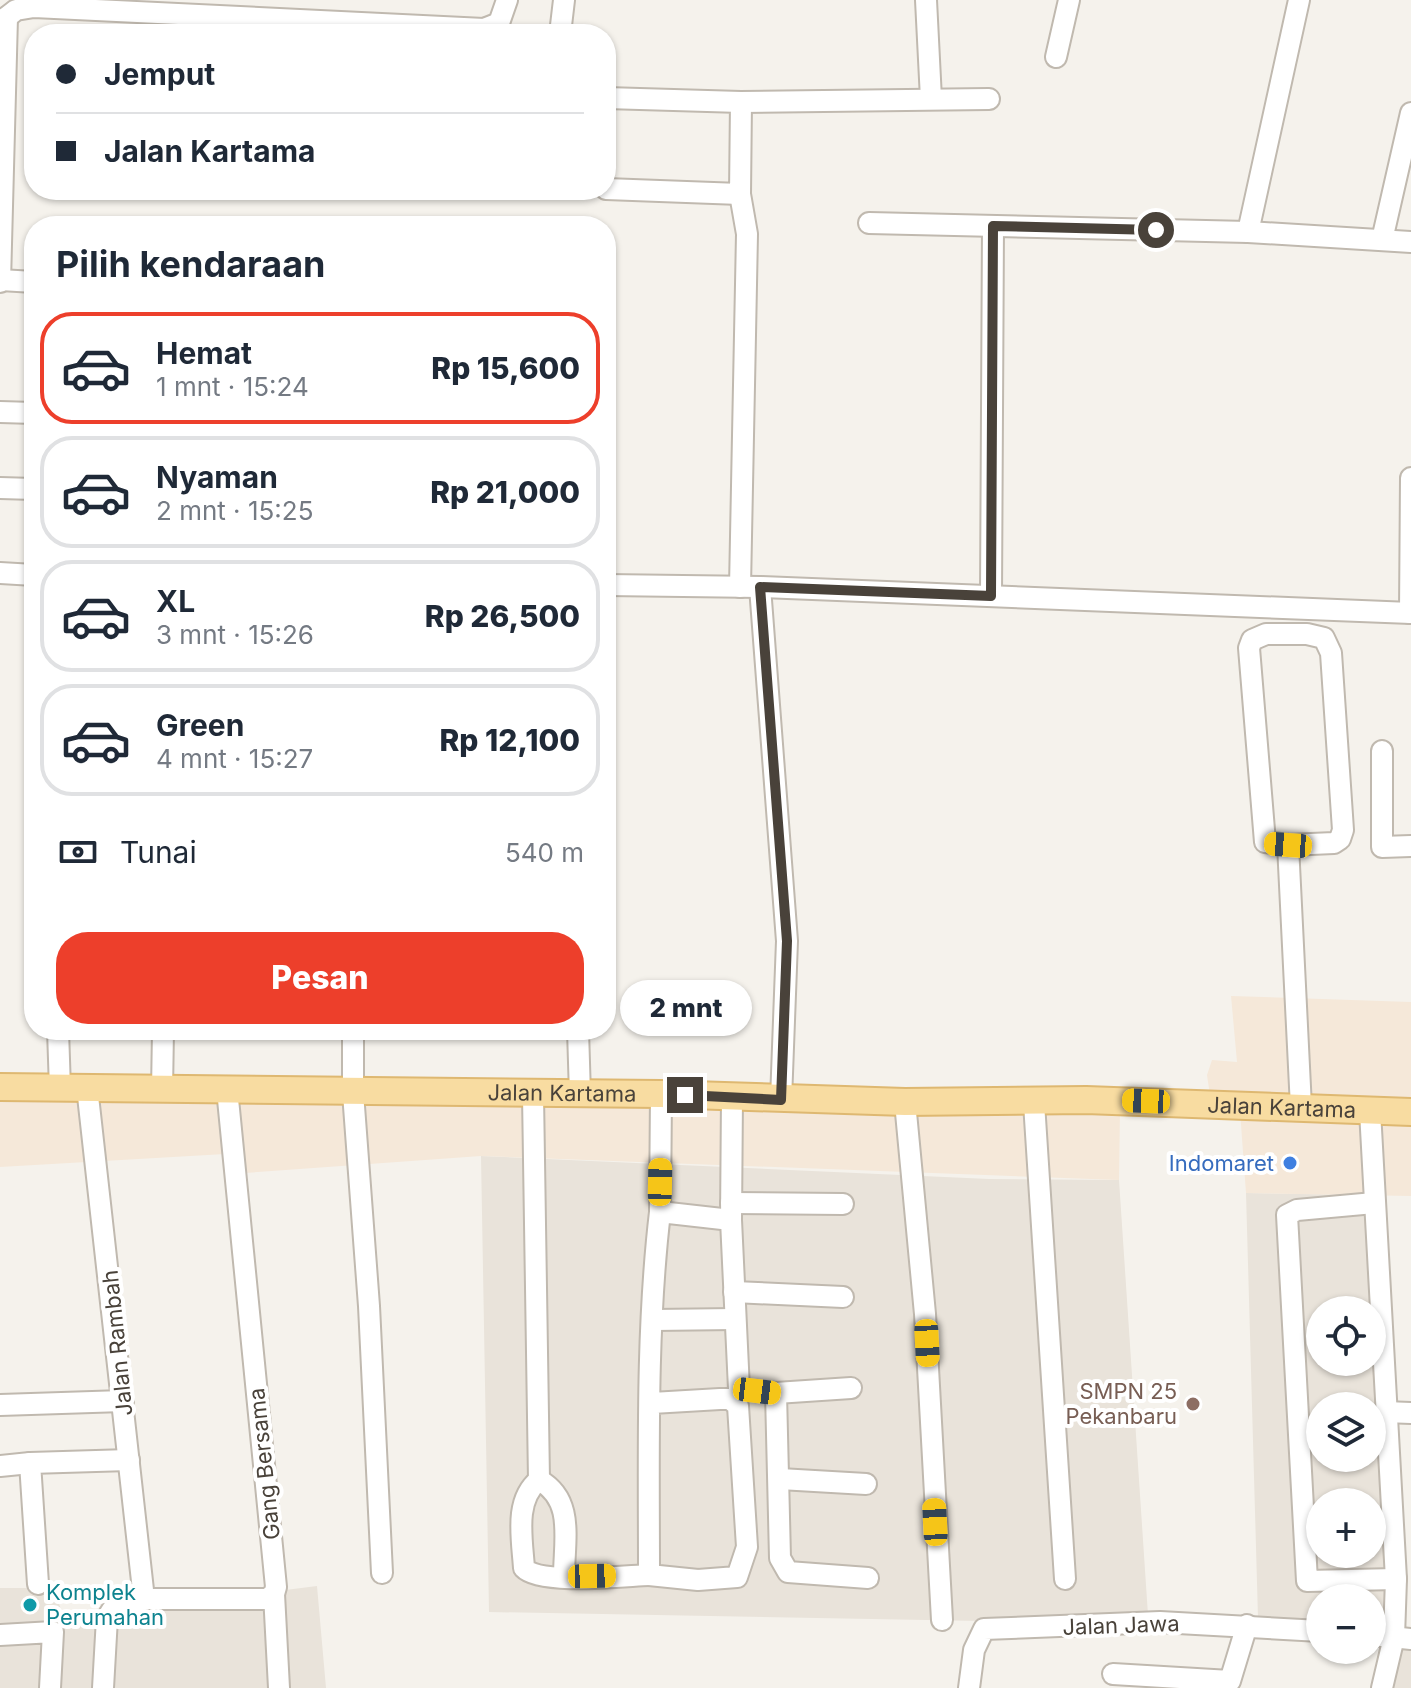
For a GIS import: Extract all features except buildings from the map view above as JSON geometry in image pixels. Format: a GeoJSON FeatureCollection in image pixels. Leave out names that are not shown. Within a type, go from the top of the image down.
{"type":"FeatureCollection","features":[{"type":"Feature","properties":{"kind":"main road","name":"Jalan Kartama"},"geometry":{"type":"LineString","coordinates":[[0,1087],[661,1094],[905,1102],[1034,1103],[1086,1100],[1411,1112]]}},
{"type":"Feature","properties":{"kind":"street"},"geometry":{"type":"LineString","coordinates":[[496,24],[507,0]]}},
{"type":"Feature","properties":{"kind":"street"},"geometry":{"type":"LineString","coordinates":[[561,24],[564,0]]}},
{"type":"Feature","properties":{"kind":"street"},"geometry":{"type":"LineString","coordinates":[[926,0],[931,99]]}},
{"type":"Feature","properties":{"kind":"street"},"geometry":{"type":"LineString","coordinates":[[1056,57],[1069,0]]}},
{"type":"Feature","properties":{"kind":"street"},"geometry":{"type":"LineString","coordinates":[[1248,232],[1299,0]]}},
{"type":"Feature","properties":{"kind":"street"},"geometry":{"type":"LineString","coordinates":[[24,282],[0,281],[4,16],[34,7],[382,24]]}},
{"type":"Feature","properties":{"kind":"street"},"geometry":{"type":"LineString","coordinates":[[616,98],[741,102],[989,99]]}},
{"type":"Feature","properties":{"kind":"street"},"geometry":{"type":"LineString","coordinates":[[741,102],[740,194],[747,234],[750,587],[787,941],[781,1100]]}},
{"type":"Feature","properties":{"kind":"street"},"geometry":{"type":"LineString","coordinates":[[1382,240],[1411,113]]}},
{"type":"Feature","properties":{"kind":"street"},"geometry":{"type":"LineString","coordinates":[[616,189],[740,194]]}},
{"type":"Feature","properties":{"kind":"street"},"geometry":{"type":"LineString","coordinates":[[869,223],[1248,232],[1411,242]]}},
{"type":"Feature","properties":{"kind":"street"},"geometry":{"type":"LineString","coordinates":[[991,596],[993,226]]}},
{"type":"Feature","properties":{"kind":"street"},"geometry":{"type":"LineString","coordinates":[[0,412],[24,413]]}},
{"type":"Feature","properties":{"kind":"street"},"geometry":{"type":"LineString","coordinates":[[616,585],[750,587],[1411,613],[1411,478]]}},
{"type":"Feature","properties":{"kind":"street"},"geometry":{"type":"LineString","coordinates":[[0,488],[24,489]]}},
{"type":"Feature","properties":{"kind":"street"},"geometry":{"type":"LineString","coordinates":[[0,573],[24,574]]}},
{"type":"Feature","properties":{"kind":"street"},"geometry":{"type":"LineString","coordinates":[[1266,634],[1307,634],[1324,638],[1331,653],[1343,830],[1334,843],[1288,845],[1268,844],[1264,839],[1249,648],[1252,640],[1266,634]]}},
{"type":"Feature","properties":{"kind":"street"},"geometry":{"type":"LineString","coordinates":[[1382,751],[1382,847],[1411,846]]}},
{"type":"Feature","properties":{"kind":"street"},"geometry":{"type":"LineString","coordinates":[[1288,845],[1301,1107]]}},
{"type":"Feature","properties":{"kind":"street"},"geometry":{"type":"LineString","coordinates":[[58,1040],[60,1089]]}},
{"type":"Feature","properties":{"kind":"street"},"geometry":{"type":"LineString","coordinates":[[162,1091],[163,1040]]}},
{"type":"Feature","properties":{"kind":"street"},"geometry":{"type":"LineString","coordinates":[[353,1040],[353,1093],[369,1306],[382,1573]]}},
{"type":"Feature","properties":{"kind":"street"},"geometry":{"type":"LineString","coordinates":[[578,1040],[580,1095]]}},
{"type":"Feature","properties":{"kind":"street","name":"Jalan Rambah"},"geometry":{"type":"LineString","coordinates":[[87,1087],[144,1599]]}},
{"type":"Feature","properties":{"kind":"street","name":"Gang Bersama"},"geometry":{"type":"LineString","coordinates":[[227,1089],[273,1548],[279,1688]]}},
{"type":"Feature","properties":{"kind":"street"},"geometry":{"type":"LineString","coordinates":[[649,1575],[661,1094]]}},
{"type":"Feature","properties":{"kind":"street"},"geometry":{"type":"LineString","coordinates":[[533,1095],[539,1480],[525,1496],[521,1532],[524,1568],[535,1575],[564,1577],[737,1577],[747,1547],[738,1406],[730,1399],[652,1403]]}},
{"type":"Feature","properties":{"kind":"street"},"geometry":{"type":"LineString","coordinates":[[732,1097],[731,1212],[739,1389],[776,1393],[851,1388]]}},
{"type":"Feature","properties":{"kind":"street"},"geometry":{"type":"LineString","coordinates":[[905,1102],[925,1314],[942,1620]]}},
{"type":"Feature","properties":{"kind":"street"},"geometry":{"type":"LineString","coordinates":[[1034,1103],[1065,1579]]}},
{"type":"Feature","properties":{"kind":"street"},"geometry":{"type":"LineString","coordinates":[[1370,1111],[1384,1392]]}},
{"type":"Feature","properties":{"kind":"street"},"geometry":{"type":"LineString","coordinates":[[1374,1203],[1297,1210],[1287,1215],[1307,1581],[1396,1579]]}},
{"type":"Feature","properties":{"kind":"street"},"geometry":{"type":"LineString","coordinates":[[660,1212],[731,1212],[843,1204]]}},
{"type":"Feature","properties":{"kind":"street"},"geometry":{"type":"LineString","coordinates":[[734,1292],[843,1297]]}},
{"type":"Feature","properties":{"kind":"street"},"geometry":{"type":"LineString","coordinates":[[654,1320],[735,1319]]}},
{"type":"Feature","properties":{"kind":"street"},"geometry":{"type":"LineString","coordinates":[[776,1393],[780,1558],[784,1568],[788,1572],[868,1578]]}},
{"type":"Feature","properties":{"kind":"street"},"geometry":{"type":"LineString","coordinates":[[0,1405],[123,1401]]}},
{"type":"Feature","properties":{"kind":"street"},"geometry":{"type":"LineString","coordinates":[[1386,1412],[1411,1413]]}},
{"type":"Feature","properties":{"kind":"street"},"geometry":{"type":"LineString","coordinates":[[1382,1688],[1403,1638],[1386,1427]]}},
{"type":"Feature","properties":{"kind":"street"},"geometry":{"type":"LineString","coordinates":[[0,1466],[129,1460]]}},
{"type":"Feature","properties":{"kind":"street"},"geometry":{"type":"LineString","coordinates":[[30,1463],[38,1584]]}},
{"type":"Feature","properties":{"kind":"street"},"geometry":{"type":"LineString","coordinates":[[780,1479],[866,1484]]}},
{"type":"Feature","properties":{"kind":"street"},"geometry":{"type":"LineString","coordinates":[[539,1480],[556,1489],[565,1512],[564,1577]]}},
{"type":"Feature","properties":{"kind":"street"},"geometry":{"type":"LineString","coordinates":[[103,1688],[107,1618],[118,1606],[144,1599],[267,1599],[274,1594]]}},
{"type":"Feature","properties":{"kind":"street","name":"Jalan Jawa"},"geometry":{"type":"LineString","coordinates":[[969,1688],[974,1650],[984,1629],[1160,1622],[1306,1630]]}},
{"type":"Feature","properties":{"kind":"street"},"geometry":{"type":"LineString","coordinates":[[1113,1674],[1230,1681],[1247,1625]]}},
{"type":"Feature","properties":{"kind":"street"},"geometry":{"type":"LineString","coordinates":[[0,1635],[53,1632],[50,1688]]}},
{"type":"Feature","properties":{"kind":"shaded area"},"geometry":{"type":"Polygon","coordinates":[[[1231,996],[1411,1002],[1411,1196],[1246,1193],[1240,1111],[1212,1109],[1207,1075],[1212,1060],[1237,1062],[1231,996]]]}},
{"type":"Feature","properties":{"kind":"shaded area"},"geometry":{"type":"Polygon","coordinates":[[[0,1096],[1120,1110],[1119,1180],[481,1156],[245,1173],[225,1154],[0,1167],[0,1096]]]}},
{"type":"Feature","properties":{"kind":"shaded area"},"geometry":{"type":"Polygon","coordinates":[[[481,1156],[989,1179],[1119,1180],[1148,1615],[981,1621],[489,1612],[481,1156]]]}},
{"type":"Feature","properties":{"kind":"shaded area"},"geometry":{"type":"Polygon","coordinates":[[[1246,1193],[1364,1195],[1370,1296],[1306,1296],[1306,1376],[1374,1376],[1375,1392],[1306,1392],[1306,1472],[1380,1472],[1381,1488],[1306,1488],[1306,1568],[1386,1568],[1389,1628],[1386,1628],[1386,1584],[1306,1584],[1306,1622],[1258,1618],[1246,1193]]]}},
{"type":"Feature","properties":{"kind":"shaded area"},"geometry":{"type":"Polygon","coordinates":[[[317,1586],[326,1688],[110,1688],[116,1619],[127,1610],[317,1586]]]}},
{"type":"Feature","properties":{"kind":"shaded area"},"geometry":{"type":"Polygon","coordinates":[[[0,1588],[54,1588],[64,1619],[98,1620],[95,1688],[0,1688],[0,1588]]]}},
{"type":"Feature","properties":{"kind":"shaded area"},"geometry":{"type":"Polygon","coordinates":[[[1405,1631],[1411,1631],[1411,1688],[1389,1688],[1405,1631]]]}},
{"type":"Feature","properties":{"kind":"place","name":"Indomaret"},"geometry":{"type":"Point","coordinates":[1290,1163]}},
{"type":"Feature","properties":{"kind":"place","name":"SMPN 25 Pekanbaru"},"geometry":{"type":"Point","coordinates":[1193,1404]}},
{"type":"Feature","properties":{"kind":"place","name":"Komplek Perumahan"},"geometry":{"type":"Point","coordinates":[30,1605]}},
{"type":"Feature","properties":{"kind":"route"},"geometry":{"type":"LineString","coordinates":[[685,1095],[781,1100],[787,1022],[787,941],[780,810],[760,587],[991,596],[993,226],[1156,230]]}}]}
